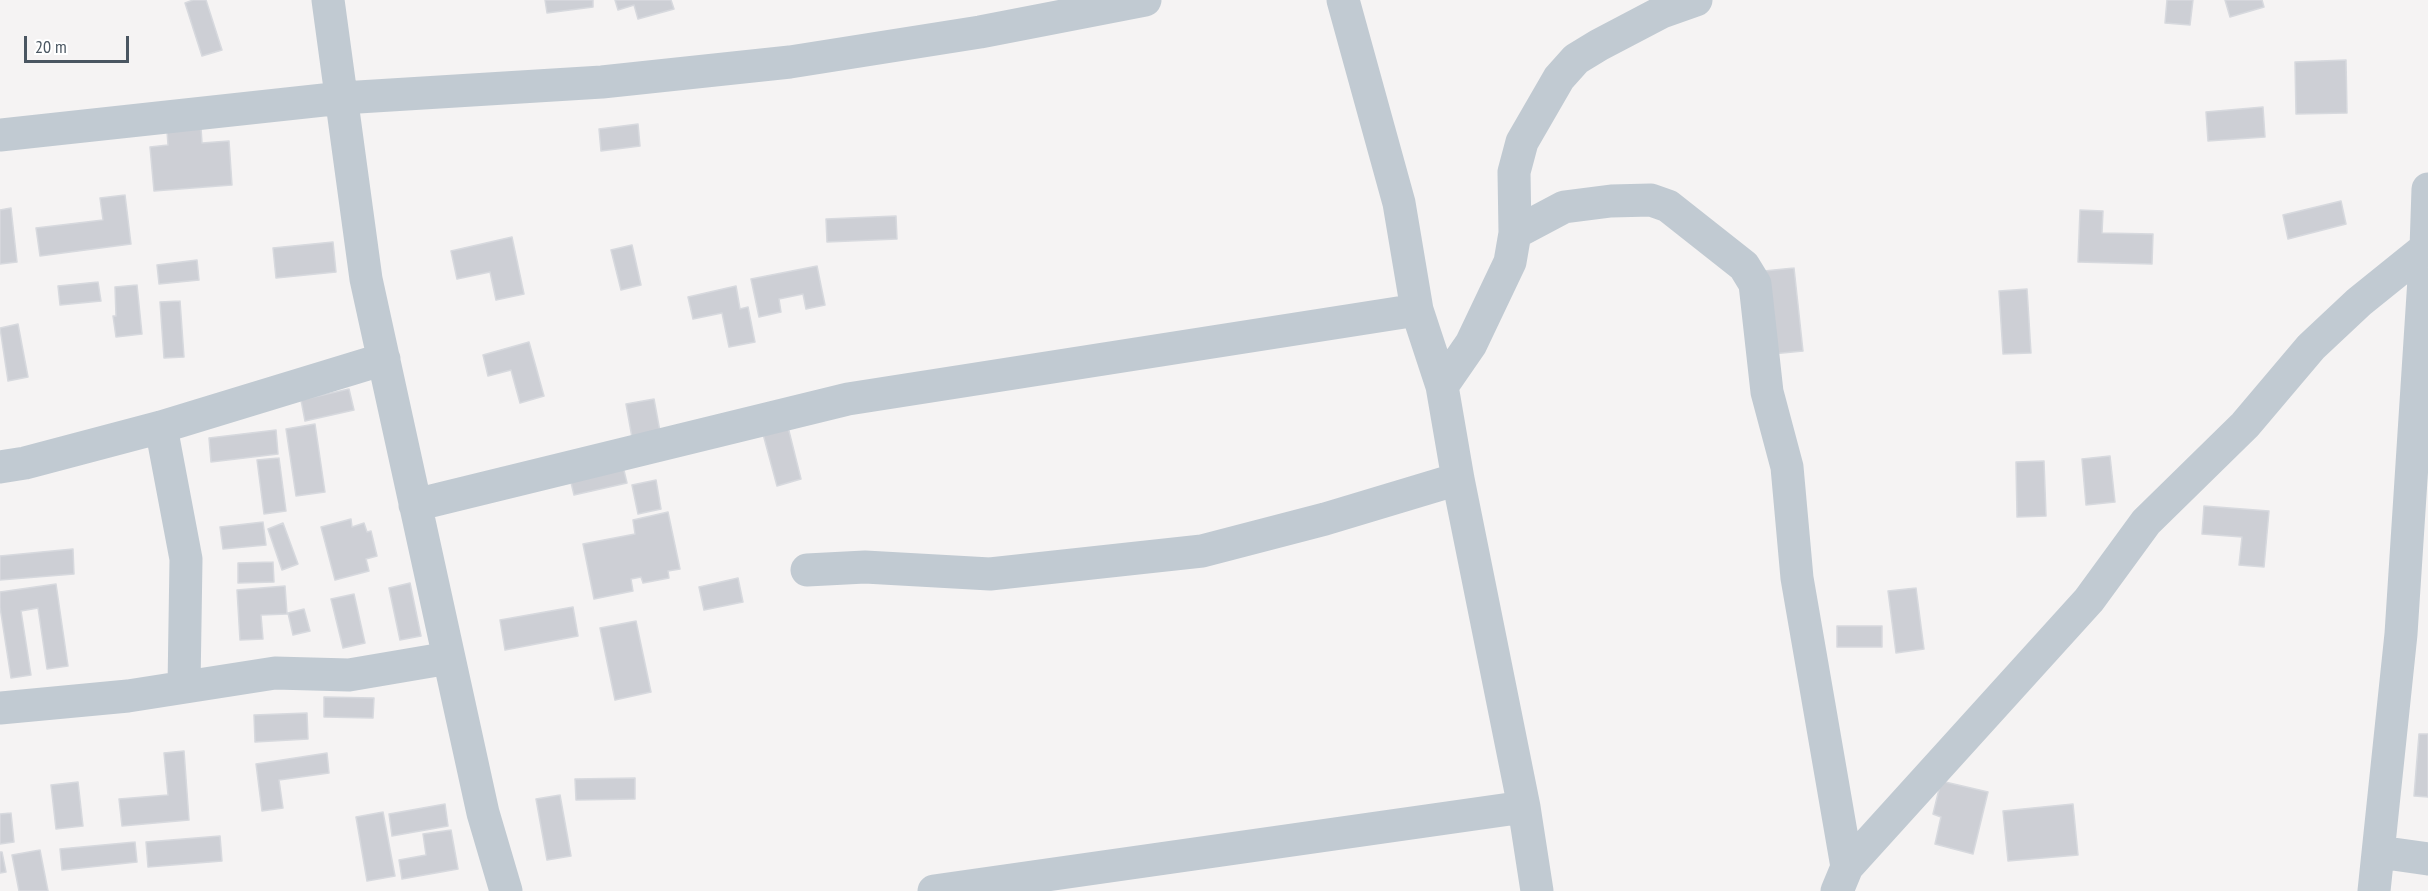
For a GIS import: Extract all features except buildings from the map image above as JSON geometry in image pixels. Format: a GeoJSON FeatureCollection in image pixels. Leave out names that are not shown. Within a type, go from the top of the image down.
{"type":"FeatureCollection","features":[{"type":"Feature","properties":{"kind":"street"},"geometry":{"type":"LineString","coordinates":[[328,0],[366,279],[483,813],[506,891]]}},
{"type":"Feature","properties":{"kind":"street"},"geometry":{"type":"LineString","coordinates":[[0,135],[342,98],[602,82],[790,62],[980,32],[1145,0]]}},
{"type":"Feature","properties":{"kind":"street"},"geometry":{"type":"LineString","coordinates":[[1343,0],[1399,203],[1417,310],[1442,386],[1458,479],[1524,807],[1537,891]]}},
{"type":"Feature","properties":{"kind":"street"},"geometry":{"type":"LineString","coordinates":[[1442,386],[1471,344],[1510,262],[1515,233],[1514,172],[1522,142],[1559,78],[1576,59],[1599,45],[1662,12],[1696,0]]}},
{"type":"Feature","properties":{"kind":"street"},"geometry":{"type":"LineString","coordinates":[[2374,891],[2401,634],[2428,189]]}},
{"type":"Feature","properties":{"kind":"street"},"geometry":{"type":"LineString","coordinates":[[1515,233],[1564,207],[1611,201],[1651,200],[1668,206],[1744,266],[1755,284],[1767,392],[1787,467],[1797,578],[1842,879]]}},
{"type":"Feature","properties":{"kind":"street"},"geometry":{"type":"LineString","coordinates":[[1842,879],[1884,824],[1940,766],[2089,600],[2146,522],[2245,425],[2311,348],[2359,302],[2426,248]]}},
{"type":"Feature","properties":{"kind":"street"},"geometry":{"type":"LineString","coordinates":[[415,505],[848,399],[1417,310]]}},
{"type":"Feature","properties":{"kind":"street"},"geometry":{"type":"LineString","coordinates":[[0,467],[25,463],[160,427],[384,359]]}},
{"type":"Feature","properties":{"kind":"street"},"geometry":{"type":"LineString","coordinates":[[160,427],[186,559],[184,687]]}},
{"type":"Feature","properties":{"kind":"street"},"geometry":{"type":"LineString","coordinates":[[807,570],[865,567],[990,574],[1202,551],[1325,519],[1458,479]]}},
{"type":"Feature","properties":{"kind":"street"},"geometry":{"type":"LineString","coordinates":[[0,708],[128,696],[275,674],[349,675],[448,658]]}},
{"type":"Feature","properties":{"kind":"street"},"geometry":{"type":"LineString","coordinates":[[934,891],[1524,807]]}},
{"type":"Feature","properties":{"kind":"street"},"geometry":{"type":"LineString","coordinates":[[2379,852],[2428,859]]}}]}
